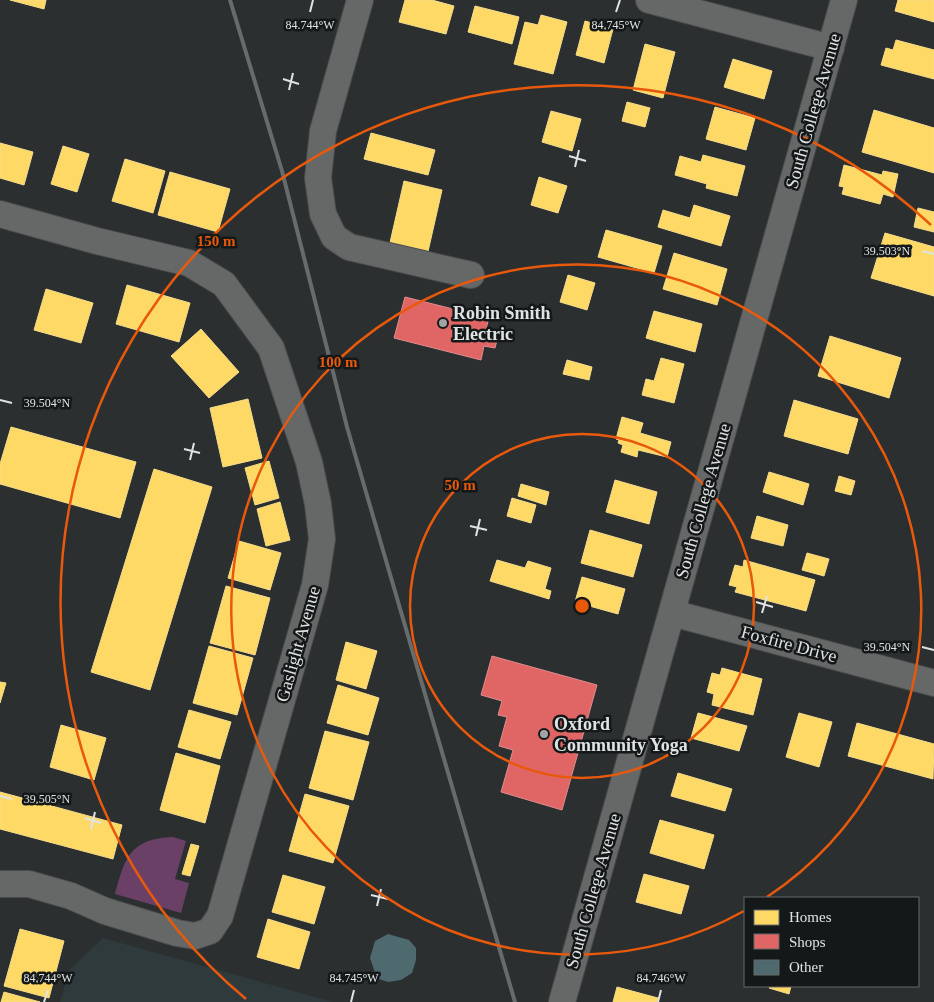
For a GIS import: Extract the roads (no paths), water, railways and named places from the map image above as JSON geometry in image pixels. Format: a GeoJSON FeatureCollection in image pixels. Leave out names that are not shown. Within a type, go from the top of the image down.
{"type":"FeatureCollection","features":[{"type":"Feature","properties":{"kind":"street"},"geometry":{"type":"LineString","coordinates":[[360,0],[323,131],[318,178],[323,214],[334,237],[349,247],[471,275]]}},
{"type":"Feature","properties":{"kind":"street"},"geometry":{"type":"LineString","coordinates":[[649,0],[831,48]]}},
{"type":"Feature","properties":{"kind":"street","name":"South College Avenue"},"geometry":{"type":"LineString","coordinates":[[562,1002],[844,0]]}},
{"type":"Feature","properties":{"kind":"street","name":"Gaslight Avenue"},"geometry":{"type":"LineString","coordinates":[[0,214],[97,241],[189,263],[224,284],[270,348],[309,462],[318,504],[322,539],[315,585],[220,916],[210,932],[195,936],[177,933],[105,911],[72,896],[29,884],[0,884]]}},
{"type":"Feature","properties":{"kind":"street","name":"Foxfire Drive"},"geometry":{"type":"LineString","coordinates":[[672,613],[934,683]]}},
{"type":"Feature","properties":{"kind":"railway"},"geometry":{"type":"LineString","coordinates":[[230,0],[282,171],[347,427],[515,1002]]}},
{"type":"Feature","properties":{"kind":"place","name":"Robin Smith Electric"},"geometry":{"type":"Point","coordinates":[443,323]}},
{"type":"Feature","properties":{"kind":"place","name":"Oxford Community Yoga"},"geometry":{"type":"Point","coordinates":[544,734]}}]}
